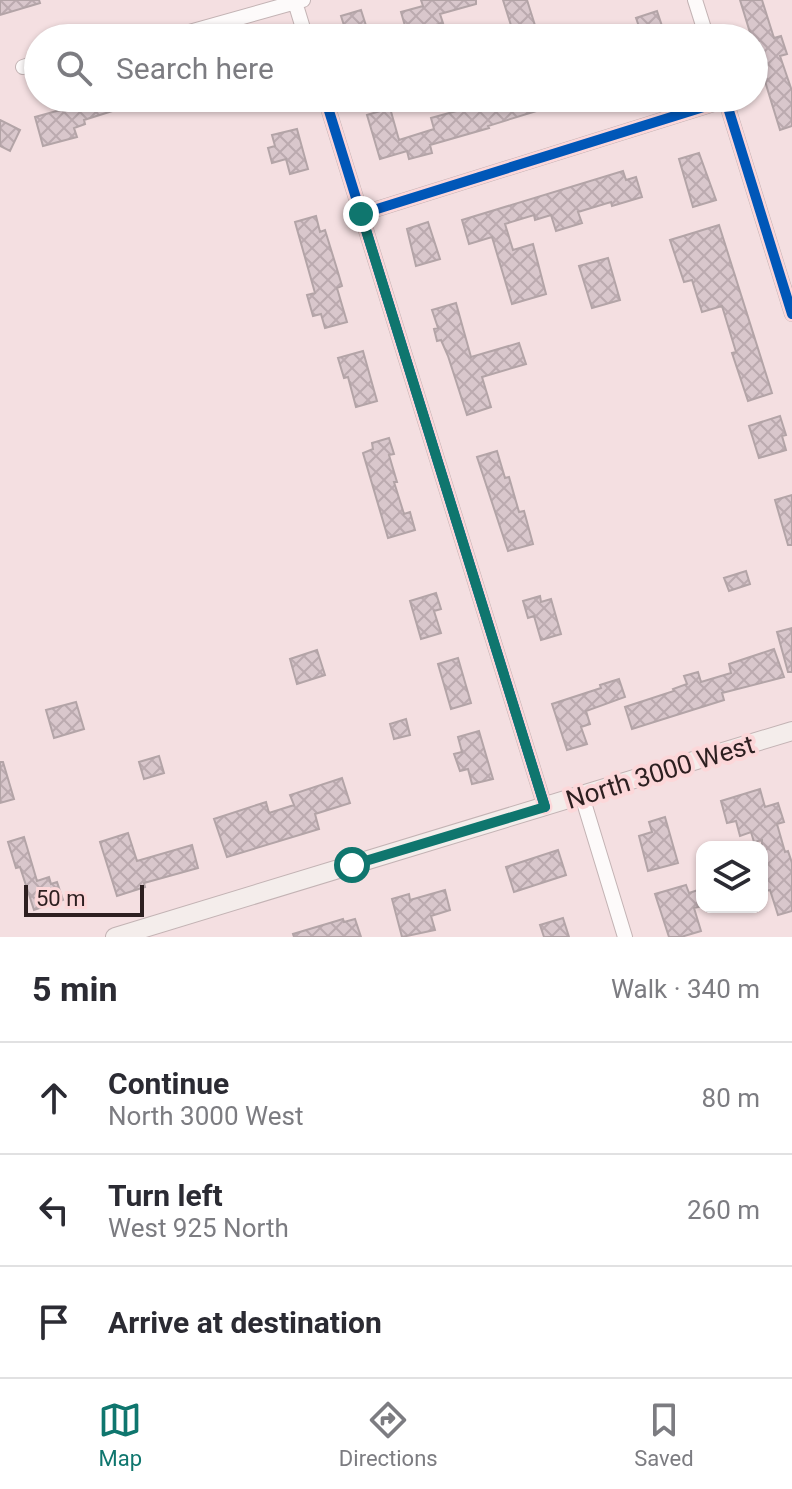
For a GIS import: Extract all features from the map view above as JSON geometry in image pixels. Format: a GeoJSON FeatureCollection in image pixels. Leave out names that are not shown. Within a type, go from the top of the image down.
{"type":"FeatureCollection","features":[{"type":"Feature","properties":{"kind":"main road","name":"North 3000 West"},"geometry":{"type":"LineString","coordinates":[[115,937],[792,731]]}},
{"type":"Feature","properties":{"kind":"street"},"geometry":{"type":"LineString","coordinates":[[695,0],[703,24]]}},
{"type":"Feature","properties":{"kind":"street"},"geometry":{"type":"LineString","coordinates":[[218,24],[299,1],[303,24]]}},
{"type":"Feature","properties":{"kind":"street"},"geometry":{"type":"LineString","coordinates":[[329,112],[545,807]]}},
{"type":"Feature","properties":{"kind":"street"},"geometry":{"type":"LineString","coordinates":[[361,214],[684,112]]}},
{"type":"Feature","properties":{"kind":"street"},"geometry":{"type":"LineString","coordinates":[[729,112],[792,314]]}},
{"type":"Feature","properties":{"kind":"street"},"geometry":{"type":"LineString","coordinates":[[582,796],[625,937]]}},
{"type":"Feature","properties":{"kind":"building"},"geometry":{"type":"Polygon","coordinates":[[[0,0],[39,0],[40,3],[0,15],[0,0]]]}},
{"type":"Feature","properties":{"kind":"building"},"geometry":{"type":"Polygon","coordinates":[[[421,0],[476,0],[476,4],[440,14],[443,23],[404,24],[401,12],[423,6],[421,0]]]}},
{"type":"Feature","properties":{"kind":"building"},"geometry":{"type":"Polygon","coordinates":[[[503,0],[527,0],[535,24],[511,24],[503,0]]]}},
{"type":"Feature","properties":{"kind":"building"},"geometry":{"type":"Polygon","coordinates":[[[740,0],[762,0],[774,38],[781,36],[787,54],[780,56],[792,91],[792,126],[780,130],[768,91],[768,24],[747,24],[740,0]]]}},
{"type":"Feature","properties":{"kind":"building"},"geometry":{"type":"Polygon","coordinates":[[[361,10],[366,24],[344,24],[341,16],[361,10]]]}},
{"type":"Feature","properties":{"kind":"building"},"geometry":{"type":"Polygon","coordinates":[[[657,11],[661,24],[638,24],[636,18],[657,11]]]}},
{"type":"Feature","properties":{"kind":"building"},"geometry":{"type":"Polygon","coordinates":[[[53,112],[109,112],[84,120],[85,124],[74,128],[77,137],[43,146],[35,117],[53,112]]]}},
{"type":"Feature","properties":{"kind":"building"},"geometry":{"type":"Polygon","coordinates":[[[391,112],[399,140],[434,129],[431,118],[453,112],[533,112],[430,145],[432,153],[409,159],[407,151],[380,159],[367,115],[391,112]]]}},
{"type":"Feature","properties":{"kind":"building"},"geometry":{"type":"Polygon","coordinates":[[[0,120],[20,130],[10,151],[0,146],[0,120]]]}},
{"type":"Feature","properties":{"kind":"building"},"geometry":{"type":"Polygon","coordinates":[[[297,129],[308,169],[290,174],[286,159],[272,163],[268,148],[275,146],[272,135],[297,129]]]}},
{"type":"Feature","properties":{"kind":"building"},"geometry":{"type":"Polygon","coordinates":[[[699,153],[716,200],[693,207],[679,159],[699,153]]]}},
{"type":"Feature","properties":{"kind":"building"},"geometry":{"type":"Polygon","coordinates":[[[623,171],[626,180],[636,177],[642,197],[578,212],[582,223],[556,231],[551,215],[535,220],[534,215],[505,224],[513,250],[533,244],[546,294],[512,304],[492,237],[469,244],[462,220],[623,171]]]}},
{"type":"Feature","properties":{"kind":"building"},"geometry":{"type":"Polygon","coordinates":[[[316,216],[320,232],[325,230],[342,286],[337,288],[347,322],[325,328],[321,314],[313,316],[307,295],[315,293],[295,222],[316,216]]]}},
{"type":"Feature","properties":{"kind":"building"},"geometry":{"type":"Polygon","coordinates":[[[428,222],[440,259],[416,266],[407,229],[428,222]]]}},
{"type":"Feature","properties":{"kind":"building"},"geometry":{"type":"Polygon","coordinates":[[[719,225],[772,393],[748,401],[732,353],[736,352],[722,306],[702,312],[692,280],[684,282],[670,240],[719,225]]]}},
{"type":"Feature","properties":{"kind":"building"},"geometry":{"type":"Polygon","coordinates":[[[608,258],[620,300],[592,308],[579,266],[608,258]]]}},
{"type":"Feature","properties":{"kind":"building"},"geometry":{"type":"Polygon","coordinates":[[[456,303],[471,357],[519,343],[526,364],[482,377],[491,407],[467,415],[448,356],[441,340],[437,341],[434,329],[438,328],[432,310],[456,303]]]}},
{"type":"Feature","properties":{"kind":"building"},"geometry":{"type":"Polygon","coordinates":[[[363,351],[377,401],[356,407],[348,377],[344,378],[338,358],[363,351]]]}},
{"type":"Feature","properties":{"kind":"building"},"geometry":{"type":"Polygon","coordinates":[[[780,416],[786,435],[782,436],[786,450],[759,458],[749,426],[780,416]]]}},
{"type":"Feature","properties":{"kind":"building"},"geometry":{"type":"Polygon","coordinates":[[[389,438],[394,454],[389,455],[397,482],[394,482],[404,514],[410,512],[415,530],[388,538],[363,453],[373,449],[372,443],[389,438]]]}},
{"type":"Feature","properties":{"kind":"building"},"geometry":{"type":"Polygon","coordinates":[[[497,451],[505,478],[509,477],[519,512],[524,511],[533,544],[508,551],[477,457],[497,451]]]}},
{"type":"Feature","properties":{"kind":"building"},"geometry":{"type":"Polygon","coordinates":[[[792,495],[792,545],[788,545],[775,500],[792,495]]]}},
{"type":"Feature","properties":{"kind":"building"},"geometry":{"type":"Polygon","coordinates":[[[746,571],[750,584],[729,591],[724,578],[746,571]]]}},
{"type":"Feature","properties":{"kind":"building"},"geometry":{"type":"Polygon","coordinates":[[[436,593],[441,609],[434,611],[441,633],[421,639],[410,601],[436,593]]]}},
{"type":"Feature","properties":{"kind":"building"},"geometry":{"type":"Polygon","coordinates":[[[540,596],[541,602],[551,599],[561,634],[541,640],[534,616],[528,618],[523,601],[540,596]]]}},
{"type":"Feature","properties":{"kind":"building"},"geometry":{"type":"Polygon","coordinates":[[[792,628],[792,672],[788,672],[777,632],[792,628]]]}},
{"type":"Feature","properties":{"kind":"building"},"geometry":{"type":"Polygon","coordinates":[[[774,649],[784,677],[722,693],[724,700],[632,729],[625,707],[674,691],[687,684],[684,676],[698,672],[701,682],[731,673],[729,664],[774,649]]]}},
{"type":"Feature","properties":{"kind":"building"},"geometry":{"type":"Polygon","coordinates":[[[317,650],[325,675],[297,684],[290,659],[317,650]]]}},
{"type":"Feature","properties":{"kind":"building"},"geometry":{"type":"Polygon","coordinates":[[[458,658],[471,703],[451,709],[438,664],[458,658]]]}},
{"type":"Feature","properties":{"kind":"building"},"geometry":{"type":"Polygon","coordinates":[[[619,679],[625,697],[586,711],[590,724],[581,727],[587,744],[567,750],[552,704],[619,679]]]}},
{"type":"Feature","properties":{"kind":"building"},"geometry":{"type":"Polygon","coordinates":[[[76,702],[84,729],[54,738],[46,710],[76,702]]]}},
{"type":"Feature","properties":{"kind":"building"},"geometry":{"type":"Polygon","coordinates":[[[406,719],[410,735],[394,739],[390,724],[406,719]]]}},
{"type":"Feature","properties":{"kind":"building"},"geometry":{"type":"Polygon","coordinates":[[[479,731],[493,779],[472,784],[468,769],[460,771],[454,754],[462,752],[458,737],[479,731]]]}},
{"type":"Feature","properties":{"kind":"building"},"geometry":{"type":"Polygon","coordinates":[[[159,756],[164,773],[144,779],[139,762],[159,756]]]}},
{"type":"Feature","properties":{"kind":"building"},"geometry":{"type":"Polygon","coordinates":[[[0,762],[3,762],[14,799],[0,803],[0,762]]]}},
{"type":"Feature","properties":{"kind":"building"},"geometry":{"type":"Polygon","coordinates":[[[342,778],[350,803],[315,814],[319,829],[227,857],[214,819],[266,802],[269,813],[294,805],[290,795],[342,778]]]}},
{"type":"Feature","properties":{"kind":"building"},"geometry":{"type":"Polygon","coordinates":[[[760,789],[765,807],[778,803],[784,822],[777,824],[785,852],[788,851],[792,863],[792,911],[778,915],[768,890],[768,841],[754,841],[751,832],[740,836],[736,821],[727,823],[721,801],[760,789]]]}},
{"type":"Feature","properties":{"kind":"building"},"geometry":{"type":"Polygon","coordinates":[[[665,817],[678,863],[648,871],[639,836],[652,832],[649,822],[665,817]]]}},
{"type":"Feature","properties":{"kind":"building"},"geometry":{"type":"Polygon","coordinates":[[[128,833],[137,861],[192,845],[198,868],[144,883],[145,887],[117,896],[100,842],[128,833]]]}},
{"type":"Feature","properties":{"kind":"building"},"geometry":{"type":"Polygon","coordinates":[[[24,837],[37,881],[49,877],[51,884],[57,882],[63,900],[34,910],[8,842],[24,837]]]}},
{"type":"Feature","properties":{"kind":"building"},"geometry":{"type":"Polygon","coordinates":[[[558,850],[566,875],[514,892],[506,867],[558,850]]]}},
{"type":"Feature","properties":{"kind":"building"},"geometry":{"type":"Polygon","coordinates":[[[686,885],[689,893],[696,891],[694,908],[701,931],[669,937],[655,894],[686,885]]]}},
{"type":"Feature","properties":{"kind":"building"},"geometry":{"type":"Polygon","coordinates":[[[445,890],[450,910],[431,916],[435,930],[402,937],[392,899],[409,894],[410,900],[445,890]]]}},
{"type":"Feature","properties":{"kind":"building"},"geometry":{"type":"Polygon","coordinates":[[[563,918],[569,937],[544,937],[540,925],[563,918]]]}},
{"type":"Feature","properties":{"kind":"building"},"geometry":{"type":"Polygon","coordinates":[[[343,919],[344,922],[355,919],[361,937],[294,937],[293,934],[343,919]]]}},
{"type":"Feature","properties":{"kind":"cycle path"},"geometry":{"type":"LineString","coordinates":[[329,112],[545,807]]}},
{"type":"Feature","properties":{"kind":"cycle path"},"geometry":{"type":"LineString","coordinates":[[361,214],[688,112]]}},
{"type":"Feature","properties":{"kind":"cycle path"},"geometry":{"type":"LineString","coordinates":[[729,112],[792,314]]}},
{"type":"Feature","properties":{"kind":"route"},"geometry":{"type":"LineString","coordinates":[[352,865],[545,807],[361,214]]}}]}
